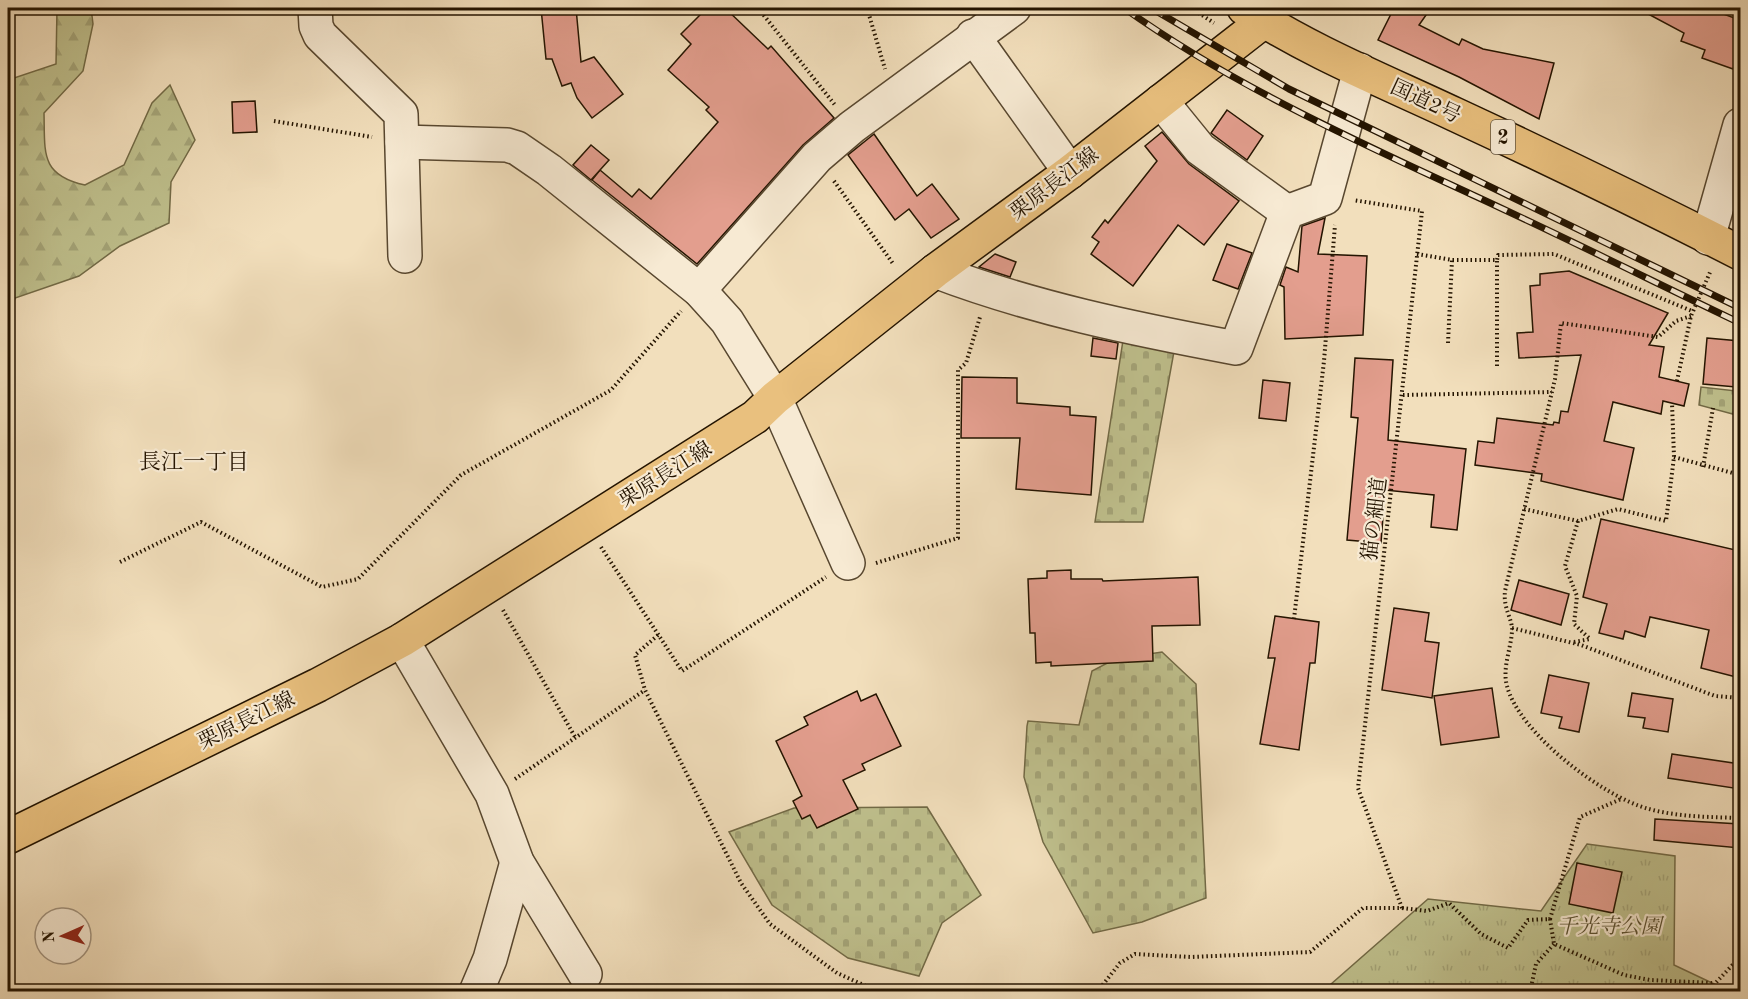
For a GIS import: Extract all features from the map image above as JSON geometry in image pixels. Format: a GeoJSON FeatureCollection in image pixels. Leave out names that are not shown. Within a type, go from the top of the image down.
{"type":"FeatureCollection","features":[{"type":"Feature","properties":{"kind":"main road","name":"国道2号"},"geometry":{"type":"LineString","coordinates":[[1264,12],[1360,70],[1555,161],[1740,254]]}},
{"type":"Feature","properties":{"kind":"main road","name":"栗原長江線"},"geometry":{"type":"LineString","coordinates":[[8,837],[318,685],[402,640],[755,417],[775,398],[923,281],[1161,101],[1264,12]]}},
{"type":"Feature","properties":{"kind":"street"},"geometry":{"type":"LineString","coordinates":[[315,8],[316,26],[320,35],[401,114],[405,256]]}},
{"type":"Feature","properties":{"kind":"street"},"geometry":{"type":"LineString","coordinates":[[699,290],[817,157],[852,127],[1014,8]]}},
{"type":"Feature","properties":{"kind":"street"},"geometry":{"type":"LineString","coordinates":[[973,36],[1070,172]]}},
{"type":"Feature","properties":{"kind":"street"},"geometry":{"type":"LineString","coordinates":[[1287,212],[1331,197],[1360,70]]}},
{"type":"Feature","properties":{"kind":"street"},"geometry":{"type":"LineString","coordinates":[[1161,101],[1200,149],[1287,212]]}},
{"type":"Feature","properties":{"kind":"street"},"geometry":{"type":"LineString","coordinates":[[1708,238],[1740,125]]}},
{"type":"Feature","properties":{"kind":"street"},"geometry":{"type":"LineString","coordinates":[[402,142],[495,144],[517,148],[549,170],[699,290],[727,321],[775,398],[848,563]]}},
{"type":"Feature","properties":{"kind":"street"},"geometry":{"type":"LineString","coordinates":[[923,281],[988,291],[1132,329],[1236,348],[1287,212]]}},
{"type":"Feature","properties":{"kind":"street"},"geometry":{"type":"LineString","coordinates":[[402,640],[492,794],[517,862],[585,974]]}},
{"type":"Feature","properties":{"kind":"street"},"geometry":{"type":"LineString","coordinates":[[476,992],[490,959],[517,862]]}},
{"type":"Feature","properties":{"kind":"path"},"geometry":{"type":"LineString","coordinates":[[8,23],[15,8]]}},
{"type":"Feature","properties":{"kind":"path"},"geometry":{"type":"LineString","coordinates":[[758,8],[852,127]]}},
{"type":"Feature","properties":{"kind":"path"},"geometry":{"type":"LineString","coordinates":[[867,8],[895,95]]}},
{"type":"Feature","properties":{"kind":"path"},"geometry":{"type":"LineString","coordinates":[[274,121],[402,142]]}},
{"type":"Feature","properties":{"kind":"path"},"geometry":{"type":"LineString","coordinates":[[817,157],[923,281]]}},
{"type":"Feature","properties":{"kind":"path"},"geometry":{"type":"LineString","coordinates":[[1294,618],[1324,361],[1331,197]]}},
{"type":"Feature","properties":{"kind":"path","name":"猫の細道"},"geometry":{"type":"LineString","coordinates":[[1331,197],[1422,211],[1358,788],[1402,908]]}},
{"type":"Feature","properties":{"kind":"path"},"geometry":{"type":"LineString","coordinates":[[1417,254],[1452,260],[1497,260]]}},
{"type":"Feature","properties":{"kind":"path"},"geometry":{"type":"LineString","coordinates":[[1497,366],[1498,255],[1554,254],[1691,314]]}},
{"type":"Feature","properties":{"kind":"path"},"geometry":{"type":"LineString","coordinates":[[1448,344],[1452,260]]}},
{"type":"Feature","properties":{"kind":"path"},"geometry":{"type":"LineString","coordinates":[[1677,381],[1691,314],[1708,276]]}},
{"type":"Feature","properties":{"kind":"path"},"geometry":{"type":"LineString","coordinates":[[120,562],[201,522],[322,587],[358,579],[461,475],[611,390],[699,290]]}},
{"type":"Feature","properties":{"kind":"path"},"geometry":{"type":"LineString","coordinates":[[1691,314],[1676,321],[1658,337],[1561,323],[1552,392],[1505,591],[1505,609],[1512,628],[1505,670],[1510,696],[1531,726],[1571,766],[1622,799],[1650,809],[1740,818]]}},
{"type":"Feature","properties":{"kind":"path"},"geometry":{"type":"LineString","coordinates":[[1403,395],[1552,392]]}},
{"type":"Feature","properties":{"kind":"path"},"geometry":{"type":"LineString","coordinates":[[1524,510],[1578,521],[1618,509],[1666,520],[1674,457],[1672,403]]}},
{"type":"Feature","properties":{"kind":"path"},"geometry":{"type":"LineString","coordinates":[[1703,467],[1713,408]]}},
{"type":"Feature","properties":{"kind":"path"},"geometry":{"type":"LineString","coordinates":[[1674,457],[1703,467],[1740,475]]}},
{"type":"Feature","properties":{"kind":"path"},"geometry":{"type":"LineString","coordinates":[[1570,642],[1590,639],[1574,624],[1577,596],[1565,566],[1578,521]]}},
{"type":"Feature","properties":{"kind":"path"},"geometry":{"type":"LineString","coordinates":[[490,586],[575,737]]}},
{"type":"Feature","properties":{"kind":"path"},"geometry":{"type":"LineString","coordinates":[[1512,628],[1570,642],[1715,696],[1740,698]]}},
{"type":"Feature","properties":{"kind":"path"},"geometry":{"type":"LineString","coordinates":[[658,635],[635,655],[645,690],[741,883],[770,924],[837,973],[879,992]]}},
{"type":"Feature","properties":{"kind":"path"},"geometry":{"type":"LineString","coordinates":[[492,794],[645,690]]}},
{"type":"Feature","properties":{"kind":"path"},"geometry":{"type":"LineString","coordinates":[[1554,944],[1550,919],[1580,817],[1622,799]]}},
{"type":"Feature","properties":{"kind":"path"},"geometry":{"type":"LineString","coordinates":[[1097,992],[1120,963],[1135,954],[1191,957],[1310,952],[1363,908],[1402,908],[1427,911],[1449,903],[1481,934],[1508,948],[1528,920],[1550,919]]}},
{"type":"Feature","properties":{"kind":"path"},"geometry":{"type":"LineString","coordinates":[[1554,944],[1624,975],[1650,980],[1713,983]]}},
{"type":"Feature","properties":{"kind":"path"},"geometry":{"type":"LineString","coordinates":[[1530,992],[1536,964],[1554,944]]}},
{"type":"Feature","properties":{"kind":"path"},"geometry":{"type":"LineString","coordinates":[[1707,992],[1713,983],[1740,957]]}},
{"type":"Feature","properties":{"kind":"green space"},"geometry":{"type":"Polygon","coordinates":[[[57,8],[91,8],[93,24],[83,71],[44,113],[44,140],[48,160],[60,175],[70,181],[85,185],[124,165],[152,103],[170,85],[195,140],[171,182],[169,223],[120,246],[79,276],[15,298],[8,322],[8,80],[56,64],[57,8]]]}},
{"type":"Feature","properties":{"kind":"green space"},"geometry":{"type":"Polygon","coordinates":[[[1124,334],[1175,346],[1143,522],[1095,522],[1124,334]]]}},
{"type":"Feature","properties":{"kind":"green space"},"geometry":{"type":"Polygon","coordinates":[[[1740,367],[1740,416],[1699,405],[1701,387],[1736,391],[1740,367]]]}},
{"type":"Feature","properties":{"kind":"green space"},"geometry":{"type":"Polygon","coordinates":[[[1162,652],[1196,684],[1206,898],[1142,922],[1093,933],[1043,842],[1024,777],[1028,721],[1079,725],[1092,671],[1115,659],[1162,652]]]}},
{"type":"Feature","properties":{"kind":"green space"},"geometry":{"type":"Polygon","coordinates":[[[927,807],[981,895],[942,923],[919,976],[848,958],[772,905],[729,832],[794,808],[927,807]]]}},
{"type":"Feature","properties":{"kind":"green space","name":"千光寺公園"},"geometry":{"type":"Polygon","coordinates":[[[1587,844],[1675,856],[1674,965],[1729,991],[1322,992],[1428,899],[1541,911],[1587,844]]]}},
{"type":"Feature","properties":{"kind":"building"},"geometry":{"type":"Polygon","coordinates":[[[541,8],[576,8],[581,62],[594,57],[623,94],[592,118],[577,98],[571,83],[562,86],[552,59],[546,59],[541,8]]]}},
{"type":"Feature","properties":{"kind":"building"},"geometry":{"type":"Polygon","coordinates":[[[707,8],[725,8],[768,49],[771,46],[834,118],[803,145],[697,264],[592,180],[600,170],[632,197],[639,189],[651,199],[718,122],[706,110],[709,107],[668,70],[691,44],[681,34],[707,8]]]}},
{"type":"Feature","properties":{"kind":"building"},"geometry":{"type":"Polygon","coordinates":[[[1394,8],[1431,8],[1419,25],[1459,45],[1462,39],[1483,49],[1554,63],[1539,119],[1459,77],[1378,40],[1394,8]]]}},
{"type":"Feature","properties":{"kind":"building"},"geometry":{"type":"Polygon","coordinates":[[[1637,8],[1707,8],[1740,20],[1740,49],[1733,69],[1702,58],[1705,50],[1681,41],[1684,33],[1637,8]]]}},
{"type":"Feature","properties":{"kind":"building"},"geometry":{"type":"Polygon","coordinates":[[[255,101],[257,132],[233,133],[232,102],[255,101]]]}},
{"type":"Feature","properties":{"kind":"building"},"geometry":{"type":"Polygon","coordinates":[[[1227,110],[1263,136],[1247,160],[1211,133],[1227,110]]]}},
{"type":"Feature","properties":{"kind":"building"},"geometry":{"type":"Polygon","coordinates":[[[1162,132],[1189,164],[1239,201],[1204,245],[1178,225],[1133,286],[1091,254],[1099,242],[1092,237],[1105,220],[1108,223],[1157,161],[1145,146],[1162,132]]]}},
{"type":"Feature","properties":{"kind":"building"},"geometry":{"type":"Polygon","coordinates":[[[874,134],[917,196],[932,184],[959,219],[931,238],[909,209],[895,220],[848,155],[874,134]]]}},
{"type":"Feature","properties":{"kind":"building"},"geometry":{"type":"Polygon","coordinates":[[[591,145],[609,160],[591,180],[573,165],[591,145]]]}},
{"type":"Feature","properties":{"kind":"building"},"geometry":{"type":"Polygon","coordinates":[[[1325,218],[1318,254],[1367,256],[1363,335],[1285,339],[1284,287],[1280,285],[1286,267],[1298,272],[1302,226],[1325,218]]]}},
{"type":"Feature","properties":{"kind":"building"},"geometry":{"type":"Polygon","coordinates":[[[1227,244],[1252,253],[1238,289],[1213,280],[1227,244]]]}},
{"type":"Feature","properties":{"kind":"building"},"geometry":{"type":"Polygon","coordinates":[[[995,254],[1016,262],[1010,277],[979,267],[995,254]]]}},
{"type":"Feature","properties":{"kind":"building"},"geometry":{"type":"Polygon","coordinates":[[[1569,271],[1668,313],[1649,345],[1664,347],[1659,377],[1689,384],[1684,406],[1663,401],[1661,414],[1613,402],[1604,441],[1634,448],[1623,500],[1541,481],[1542,474],[1475,465],[1478,441],[1494,443],[1497,418],[1553,425],[1554,422],[1559,423],[1561,411],[1568,412],[1581,355],[1519,358],[1517,333],[1533,332],[1530,286],[1540,285],[1540,274],[1569,271]]]}},
{"type":"Feature","properties":{"kind":"building"},"geometry":{"type":"Polygon","coordinates":[[[1093,338],[1118,343],[1116,359],[1091,356],[1093,338]]]}},
{"type":"Feature","properties":{"kind":"building"},"geometry":{"type":"Polygon","coordinates":[[[1707,338],[1740,341],[1736,387],[1703,384],[1707,338]]]}},
{"type":"Feature","properties":{"kind":"building"},"geometry":{"type":"Polygon","coordinates":[[[1355,358],[1393,360],[1388,440],[1466,449],[1457,530],[1431,527],[1434,495],[1385,490],[1381,543],[1347,540],[1358,418],[1351,417],[1355,358]]]}},
{"type":"Feature","properties":{"kind":"building"},"geometry":{"type":"Polygon","coordinates":[[[962,377],[1017,378],[1017,403],[1070,407],[1070,415],[1096,417],[1091,495],[1016,489],[1020,438],[961,438],[962,377]]]}},
{"type":"Feature","properties":{"kind":"building"},"geometry":{"type":"Polygon","coordinates":[[[1263,380],[1290,383],[1286,421],[1259,418],[1263,380]]]}},
{"type":"Feature","properties":{"kind":"building"},"geometry":{"type":"Polygon","coordinates":[[[1601,519],[1740,551],[1740,678],[1701,668],[1709,630],[1650,617],[1645,637],[1625,631],[1623,639],[1599,633],[1607,604],[1583,597],[1601,519]]]}},
{"type":"Feature","properties":{"kind":"building"},"geometry":{"type":"Polygon","coordinates":[[[1071,570],[1071,579],[1102,579],[1103,581],[1198,577],[1200,625],[1152,626],[1153,661],[1051,666],[1051,662],[1036,663],[1035,633],[1030,633],[1028,579],[1047,578],[1047,571],[1071,570]]]}},
{"type":"Feature","properties":{"kind":"building"},"geometry":{"type":"Polygon","coordinates":[[[1519,580],[1569,594],[1561,625],[1511,610],[1519,580]]]}},
{"type":"Feature","properties":{"kind":"building"},"geometry":{"type":"Polygon","coordinates":[[[1394,608],[1429,613],[1425,641],[1439,643],[1432,698],[1382,690],[1394,608]]]}},
{"type":"Feature","properties":{"kind":"building"},"geometry":{"type":"Polygon","coordinates":[[[1275,616],[1319,622],[1315,663],[1310,663],[1299,750],[1260,744],[1275,658],[1268,658],[1275,616]]]}},
{"type":"Feature","properties":{"kind":"building"},"geometry":{"type":"Polygon","coordinates":[[[1549,675],[1589,683],[1579,732],[1559,728],[1562,717],[1541,713],[1549,675]]]}},
{"type":"Feature","properties":{"kind":"building"},"geometry":{"type":"Polygon","coordinates":[[[1492,688],[1499,737],[1441,745],[1434,696],[1492,688]]]}},
{"type":"Feature","properties":{"kind":"building"},"geometry":{"type":"Polygon","coordinates":[[[857,691],[861,701],[876,694],[901,746],[862,764],[865,770],[843,780],[858,809],[817,828],[810,815],[802,819],[793,801],[802,796],[776,741],[808,725],[804,717],[857,691]]]}},
{"type":"Feature","properties":{"kind":"building"},"geometry":{"type":"Polygon","coordinates":[[[1632,693],[1673,699],[1668,732],[1643,728],[1645,718],[1628,716],[1632,693]]]}},
{"type":"Feature","properties":{"kind":"building"},"geometry":{"type":"Polygon","coordinates":[[[1672,754],[1740,764],[1740,789],[1668,778],[1672,754]]]}},
{"type":"Feature","properties":{"kind":"building"},"geometry":{"type":"Polygon","coordinates":[[[1655,819],[1740,824],[1740,848],[1654,840],[1655,819]]]}},
{"type":"Feature","properties":{"kind":"building"},"geometry":{"type":"Polygon","coordinates":[[[1577,863],[1622,872],[1613,913],[1569,904],[1577,863]]]}},
{"type":"Feature","properties":{"kind":"railway"},"geometry":{"type":"LineString","coordinates":[[1124,8],[1207,62],[1295,110],[1740,323]]}},
{"type":"Feature","properties":{"kind":"railway"},"geometry":{"type":"LineString","coordinates":[[1151,8],[1289,89],[1740,308]]}},
{"type":"Feature","properties":{"kind":"district","name":"長江一丁目"},"geometry":{"type":"Point","coordinates":[194,461]}}]}
